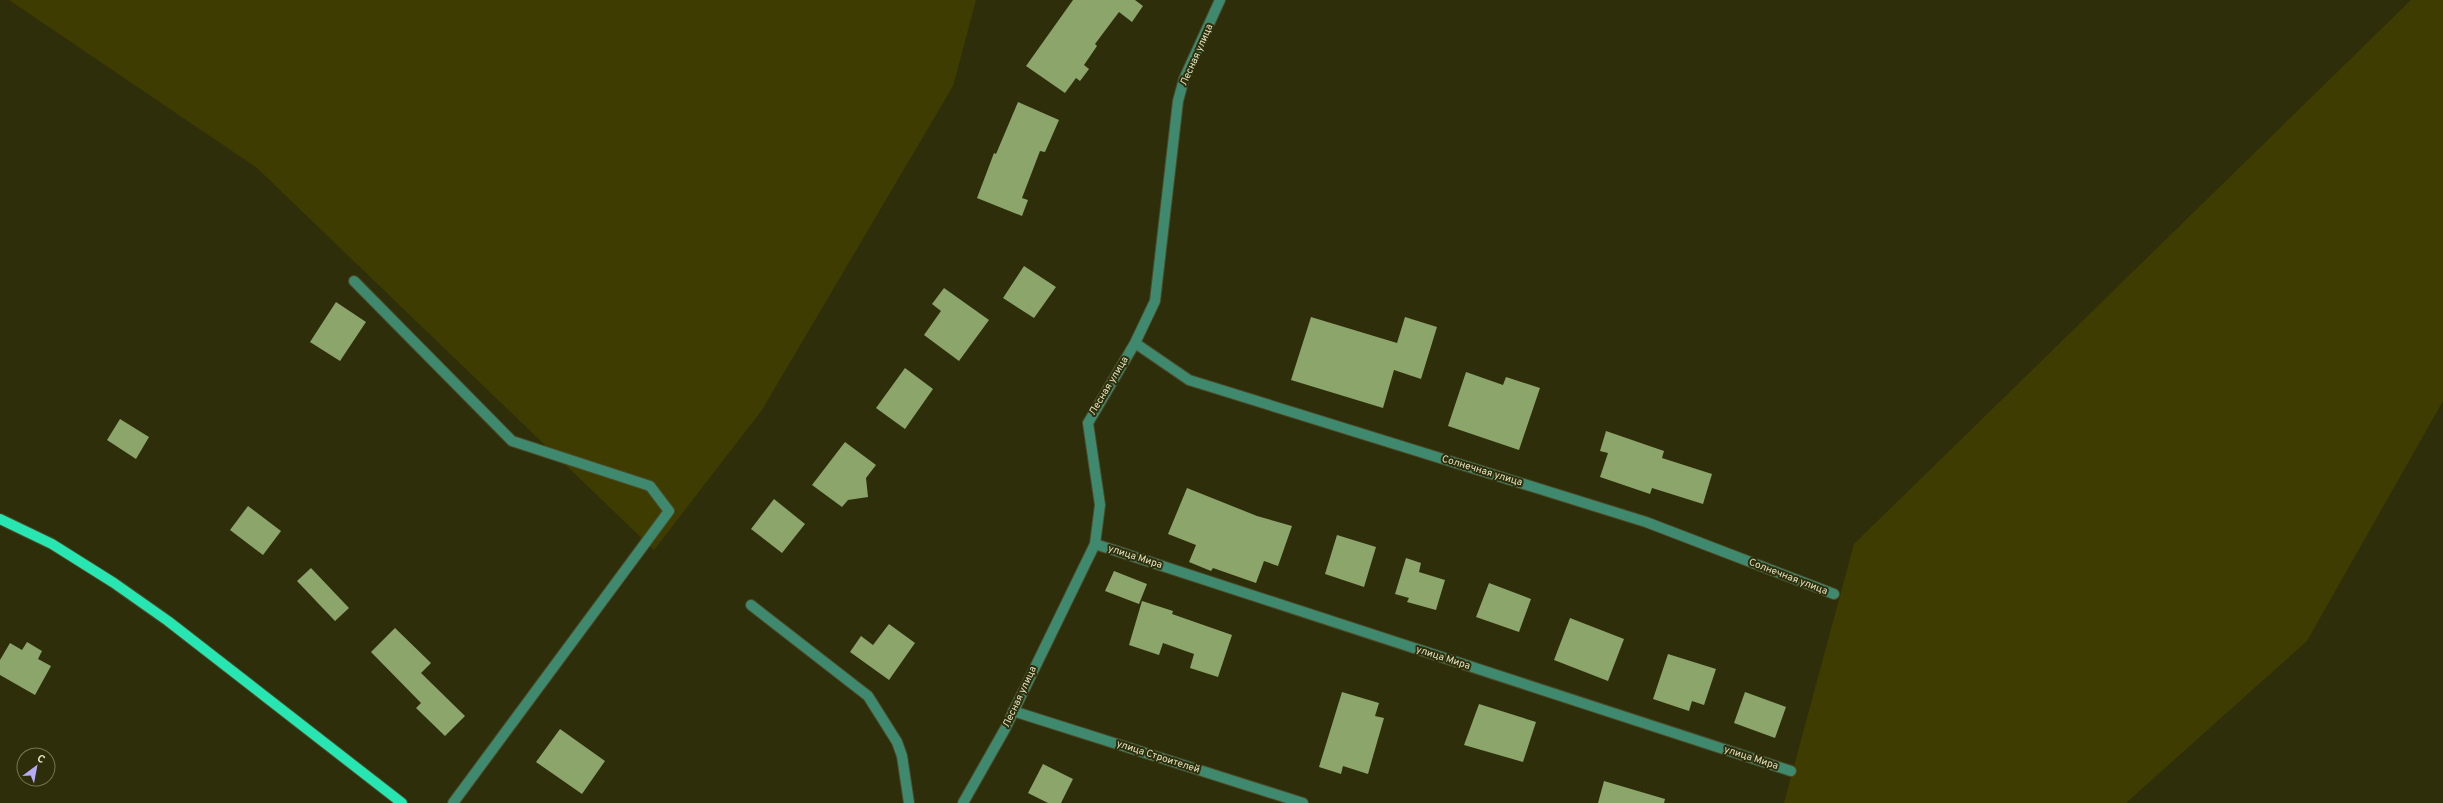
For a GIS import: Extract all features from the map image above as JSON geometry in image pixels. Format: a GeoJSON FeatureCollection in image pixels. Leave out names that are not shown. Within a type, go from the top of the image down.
{"type":"FeatureCollection","features":[{"type":"Feature","properties":{"kind":"main road"},"geometry":{"type":"LineString","coordinates":[[0,519],[52,544],[114,582],[168,621],[402,803]]}},
{"type":"Feature","properties":{"kind":"street","name":"Лесная улица"},"geometry":{"type":"LineString","coordinates":[[963,803],[1013,711],[1095,544],[1100,505],[1088,423],[1134,343],[1155,301],[1178,101],[1184,79],[1220,0]]}},
{"type":"Feature","properties":{"kind":"street"},"geometry":{"type":"LineString","coordinates":[[354,281],[512,441],[650,486],[669,511],[453,803]]}},
{"type":"Feature","properties":{"kind":"street","name":"Солнечная улица"},"geometry":{"type":"LineString","coordinates":[[1134,343],[1189,380],[1646,522],[1834,594]]}},
{"type":"Feature","properties":{"kind":"street","name":"улица Мира"},"geometry":{"type":"LineString","coordinates":[[1095,544],[1791,771]]}},
{"type":"Feature","properties":{"kind":"street"},"geometry":{"type":"LineString","coordinates":[[751,605],[868,696],[897,742],[902,756],[909,803]]}},
{"type":"Feature","properties":{"kind":"street","name":"улица Строителей"},"geometry":{"type":"LineString","coordinates":[[1013,711],[1303,803]]}},
{"type":"Feature","properties":{"kind":"shaded area"},"geometry":{"type":"Polygon","coordinates":[[[9,0],[976,0],[953,86],[762,410],[654,550],[257,168],[9,0]]]}},
{"type":"Feature","properties":{"kind":"shaded area"},"geometry":{"type":"Polygon","coordinates":[[[2411,0],[2443,0],[2443,401],[2307,641],[2126,803],[1784,803],[1854,544],[2411,0]]]}},
{"type":"Feature","properties":{"kind":"building"},"geometry":{"type":"Polygon","coordinates":[[[1073,0],[1135,0],[1143,6],[1132,22],[1119,12],[1095,44],[1097,46],[1084,65],[1089,69],[1080,81],[1076,78],[1065,93],[1026,66],[1073,0]]]}},
{"type":"Feature","properties":{"kind":"building"},"geometry":{"type":"Polygon","coordinates":[[[1018,102],[1059,120],[1045,152],[1040,151],[1022,198],[1028,200],[1022,216],[977,198],[994,153],[996,154],[1018,102]]]}},
{"type":"Feature","properties":{"kind":"building"},"geometry":{"type":"Polygon","coordinates":[[[1024,266],[1056,287],[1034,318],[1003,298],[1024,266]]]}},
{"type":"Feature","properties":{"kind":"building"},"geometry":{"type":"Polygon","coordinates":[[[944,288],[989,320],[959,361],[924,335],[941,311],[932,304],[944,288]]]}},
{"type":"Feature","properties":{"kind":"building"},"geometry":{"type":"Polygon","coordinates":[[[336,302],[366,322],[340,361],[310,342],[336,302]]]}},
{"type":"Feature","properties":{"kind":"building"},"geometry":{"type":"Polygon","coordinates":[[[1311,317],[1397,343],[1405,317],[1437,327],[1421,379],[1394,370],[1383,408],[1291,380],[1311,317]]]}},
{"type":"Feature","properties":{"kind":"building"},"geometry":{"type":"Polygon","coordinates":[[[905,368],[933,389],[905,429],[876,408],[905,368]]]}},
{"type":"Feature","properties":{"kind":"building"},"geometry":{"type":"Polygon","coordinates":[[[1466,372],[1503,385],[1506,377],[1540,388],[1519,450],[1448,426],[1466,372]]]}},
{"type":"Feature","properties":{"kind":"building"},"geometry":{"type":"Polygon","coordinates":[[[120,419],[149,437],[136,459],[107,440],[120,419]]]}},
{"type":"Feature","properties":{"kind":"building"},"geometry":{"type":"Polygon","coordinates":[[[1606,431],[1664,451],[1662,458],[1712,474],[1703,504],[1652,488],[1650,494],[1600,477],[1608,453],[1600,451],[1606,431]]]}},
{"type":"Feature","properties":{"kind":"building"},"geometry":{"type":"Polygon","coordinates":[[[845,442],[876,465],[866,478],[868,497],[848,500],[842,507],[812,485],[845,442]]]}},
{"type":"Feature","properties":{"kind":"building"},"geometry":{"type":"Polygon","coordinates":[[[1187,488],[1257,516],[1292,526],[1278,566],[1264,561],[1256,583],[1213,568],[1211,571],[1189,562],[1196,545],[1168,534],[1187,488]]]}},
{"type":"Feature","properties":{"kind":"building"},"geometry":{"type":"Polygon","coordinates":[[[774,499],[805,524],[782,553],[751,529],[774,499]]]}},
{"type":"Feature","properties":{"kind":"building"},"geometry":{"type":"Polygon","coordinates":[[[248,506],[281,531],[263,555],[230,530],[248,506]]]}},
{"type":"Feature","properties":{"kind":"building"},"geometry":{"type":"Polygon","coordinates":[[[1337,535],[1376,547],[1364,587],[1325,574],[1337,535]]]}},
{"type":"Feature","properties":{"kind":"building"},"geometry":{"type":"Polygon","coordinates":[[[1406,558],[1421,563],[1419,572],[1445,580],[1436,610],[1407,602],[1409,598],[1395,594],[1406,558]]]}},
{"type":"Feature","properties":{"kind":"building"},"geometry":{"type":"Polygon","coordinates":[[[311,568],[349,608],[335,621],[297,581],[311,568]]]}},
{"type":"Feature","properties":{"kind":"building"},"geometry":{"type":"Polygon","coordinates":[[[1114,571],[1147,584],[1139,604],[1105,591],[1114,571]]]}},
{"type":"Feature","properties":{"kind":"building"},"geometry":{"type":"Polygon","coordinates":[[[1489,583],[1531,599],[1519,632],[1476,617],[1489,583]]]}},
{"type":"Feature","properties":{"kind":"building"},"geometry":{"type":"Polygon","coordinates":[[[1142,601],[1173,611],[1172,614],[1232,635],[1218,677],[1190,668],[1194,654],[1163,643],[1159,655],[1129,645],[1142,601]]]}},
{"type":"Feature","properties":{"kind":"building"},"geometry":{"type":"Polygon","coordinates":[[[1570,618],[1624,639],[1608,681],[1554,660],[1570,618]]]}},
{"type":"Feature","properties":{"kind":"building"},"geometry":{"type":"Polygon","coordinates":[[[889,624],[915,643],[889,680],[850,652],[861,636],[873,645],[889,624]]]}},
{"type":"Feature","properties":{"kind":"building"},"geometry":{"type":"Polygon","coordinates":[[[395,628],[431,663],[421,673],[465,716],[445,736],[416,708],[421,703],[371,652],[395,628]]]}},
{"type":"Feature","properties":{"kind":"building"},"geometry":{"type":"Polygon","coordinates":[[[27,642],[42,651],[38,659],[51,666],[35,695],[0,675],[0,660],[10,643],[22,650],[27,642]]]}},
{"type":"Feature","properties":{"kind":"building"},"geometry":{"type":"Polygon","coordinates":[[[1668,654],[1716,669],[1704,705],[1692,701],[1689,711],[1653,699],[1668,654]]]}},
{"type":"Feature","properties":{"kind":"building"},"geometry":{"type":"Polygon","coordinates":[[[1342,692],[1379,703],[1375,716],[1384,718],[1368,774],[1343,766],[1341,774],[1319,767],[1342,692]]]}},
{"type":"Feature","properties":{"kind":"building"},"geometry":{"type":"Polygon","coordinates":[[[1745,692],[1786,707],[1775,738],[1734,723],[1745,692]]]}},
{"type":"Feature","properties":{"kind":"building"},"geometry":{"type":"Polygon","coordinates":[[[1479,704],[1536,722],[1523,762],[1464,745],[1479,704]]]}},
{"type":"Feature","properties":{"kind":"building"},"geometry":{"type":"Polygon","coordinates":[[[560,729],[605,761],[582,794],[536,762],[560,729]]]}},
{"type":"Feature","properties":{"kind":"building"},"geometry":{"type":"Polygon","coordinates":[[[1043,764],[1073,779],[1061,803],[1048,803],[1028,793],[1043,764]]]}},
{"type":"Feature","properties":{"kind":"building"},"geometry":{"type":"Polygon","coordinates":[[[1604,781],[1665,799],[1664,803],[1598,803],[1604,781]]]}}]}
